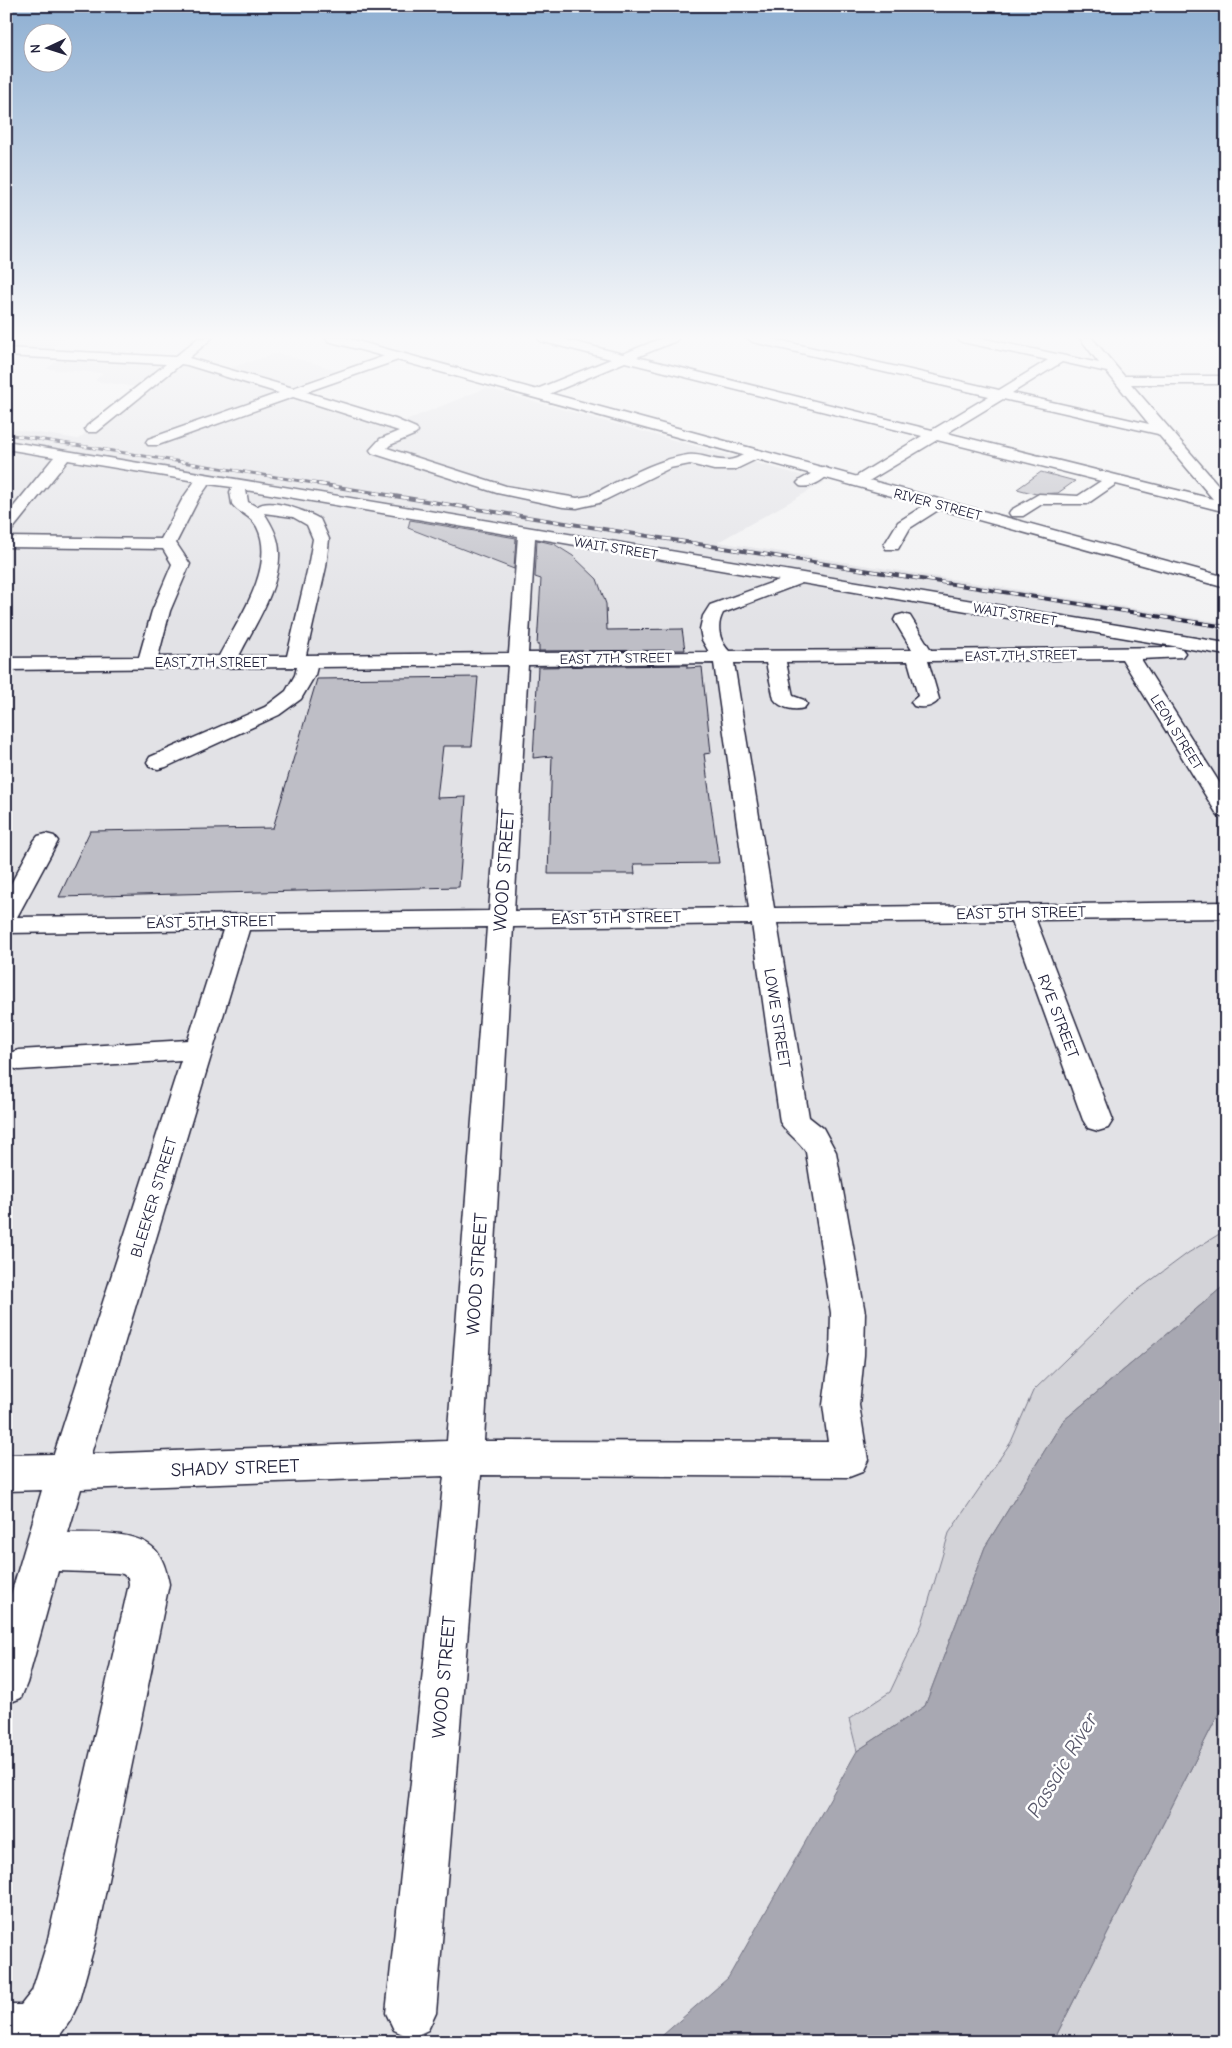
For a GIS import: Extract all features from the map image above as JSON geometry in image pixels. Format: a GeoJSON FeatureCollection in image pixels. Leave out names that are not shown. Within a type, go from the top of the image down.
{"type":"FeatureCollection","features":[{"type":"Feature","properties":{"kind":"street"},"geometry":{"type":"LineString","coordinates":[[153,442],[177,434]]}},
{"type":"Feature","properties":{"kind":"street"},"geometry":{"type":"LineString","coordinates":[[405,434],[386,442],[378,450],[502,490],[577,503],[592,500],[665,465],[690,459],[714,465],[734,465],[756,454]]}},
{"type":"Feature","properties":{"kind":"street","name":"RIVER STREET"},"geometry":{"type":"LineString","coordinates":[[681,434],[1226,583]]}},
{"type":"Feature","properties":{"kind":"street"},"geometry":{"type":"LineString","coordinates":[[928,434],[1226,506]]}},
{"type":"Feature","properties":{"kind":"street"},"geometry":{"type":"LineString","coordinates":[[1164,434],[1226,506]]}},
{"type":"Feature","properties":{"kind":"street"},"geometry":{"type":"LineString","coordinates":[[857,482],[934,435]]}},
{"type":"Feature","properties":{"kind":"street","name":"WAIT STREET"},"geometry":{"type":"LineString","coordinates":[[6,445],[1226,649]]}},
{"type":"Feature","properties":{"kind":"street"},"geometry":{"type":"LineString","coordinates":[[6,527],[64,455]]}},
{"type":"Feature","properties":{"kind":"street"},"geometry":{"type":"LineString","coordinates":[[805,483],[823,472]]}},
{"type":"Feature","properties":{"kind":"street"},"geometry":{"type":"LineString","coordinates":[[1199,475],[1217,475]]}},
{"type":"Feature","properties":{"kind":"street"},"geometry":{"type":"LineString","coordinates":[[147,663],[161,611],[180,564],[178,556],[168,544],[169,538],[196,489],[205,478]]}},
{"type":"Feature","properties":{"kind":"street"},"geometry":{"type":"LineString","coordinates":[[1017,513],[1039,499],[1081,501],[1113,479]]}},
{"type":"Feature","properties":{"kind":"street"},"geometry":{"type":"LineString","coordinates":[[240,485],[238,492],[240,504]]}},
{"type":"Feature","properties":{"kind":"street"},"geometry":{"type":"LineString","coordinates":[[158,762],[272,711],[294,695],[304,675],[302,662],[320,539],[314,522],[297,513],[240,504]]}},
{"type":"Feature","properties":{"kind":"street"},"geometry":{"type":"LineString","coordinates":[[226,662],[266,583],[271,552],[266,529],[256,513],[240,504]]}},
{"type":"Feature","properties":{"kind":"street"},"geometry":{"type":"LineString","coordinates":[[892,545],[904,525],[937,504]]}},
{"type":"Feature","properties":{"kind":"street","name":"WOOD STREET"},"geometry":{"type":"LineString","coordinates":[[411,2013],[464,1458],[517,660],[528,533]]}},
{"type":"Feature","properties":{"kind":"street"},"geometry":{"type":"LineString","coordinates":[[6,542],[168,544]]}},
{"type":"Feature","properties":{"kind":"street"},"geometry":{"type":"LineString","coordinates":[[724,657],[712,644],[709,620],[716,610],[800,578]]}},
{"type":"Feature","properties":{"kind":"street"},"geometry":{"type":"LineString","coordinates":[[904,620],[920,656],[929,700],[921,702]]}},
{"type":"Feature","properties":{"kind":"street","name":"EAST 7TH STREET"},"geometry":{"type":"LineString","coordinates":[[6,664],[1226,653]]}},
{"type":"Feature","properties":{"kind":"street","name":"LEON STREET"},"geometry":{"type":"LineString","coordinates":[[1128,654],[1226,811]]}},
{"type":"Feature","properties":{"kind":"street","name":"LOWE STREET"},"geometry":{"type":"LineString","coordinates":[[724,657],[795,1122]]}},
{"type":"Feature","properties":{"kind":"street"},"geometry":{"type":"LineString","coordinates":[[776,657],[784,699],[797,704]]}},
{"type":"Feature","properties":{"kind":"street"},"geometry":{"type":"LineString","coordinates":[[6,913],[10,909],[46,841]]}},
{"type":"Feature","properties":{"kind":"street","name":"EAST 5TH STREET"},"geometry":{"type":"LineString","coordinates":[[6,925],[1226,910]]}},
{"type":"Feature","properties":{"kind":"street","name":"RYE STREET"},"geometry":{"type":"LineString","coordinates":[[1020,912],[1098,1120]]}},
{"type":"Feature","properties":{"kind":"street","name":"BLEEKER STREET"},"geometry":{"type":"LineString","coordinates":[[6,1683],[67,1472],[239,921]]}},
{"type":"Feature","properties":{"kind":"street"},"geometry":{"type":"LineString","coordinates":[[19,1060],[199,1050]]}},
{"type":"Feature","properties":{"kind":"street","name":"SHADY STREET"},"geometry":{"type":"LineString","coordinates":[[6,1473],[464,1458],[849,1460],[841,1405],[847,1356],[848,1314],[822,1152],[812,1136],[795,1122]]}},
{"type":"Feature","properties":{"kind":"street"},"geometry":{"type":"LineString","coordinates":[[6,2030],[23,2030],[37,2024],[53,2004],[73,1933],[149,1584],[149,1576],[144,1566],[135,1558],[117,1552],[44,1552]]}},
{"type":"Feature","properties":{"kind":"shaded area"},"geometry":{"type":"Polygon","coordinates":[[[6,434],[42,434],[78,439],[85,434],[650,434],[825,482],[718,542],[1226,623],[1226,1230],[1188,1253],[1033,1391],[1011,1442],[949,1533],[922,1624],[890,1692],[849,1719],[857,1751],[728,1978],[655,2042],[6,2042],[6,434]]]}},
{"type":"Feature","properties":{"kind":"shaded area"},"geometry":{"type":"Polygon","coordinates":[[[1226,1230],[1226,1284],[1063,1421],[985,1547],[925,1706],[857,1751],[849,1719],[890,1692],[922,1624],[949,1533],[1011,1442],[1033,1391],[1134,1293],[1188,1253],[1226,1230]]]}},
{"type":"Feature","properties":{"kind":"shaded area"},"geometry":{"type":"Polygon","coordinates":[[[1226,1699],[1226,2042],[1053,2042],[1226,1699]]]}},
{"type":"Feature","properties":{"kind":"water","name":"Passaic River"},"geometry":{"type":"Polygon","coordinates":[[[1226,1284],[1226,1699],[1053,2042],[655,2042],[728,1978],[857,1751],[925,1706],[985,1547],[1063,1421],[1226,1284]]]}},
{"type":"Feature","properties":{"kind":"building"},"geometry":{"type":"Polygon","coordinates":[[[1041,472],[1075,481],[1058,493],[1036,494],[1017,489],[1041,472]]]}},
{"type":"Feature","properties":{"kind":"building"},"geometry":{"type":"Polygon","coordinates":[[[410,520],[516,538],[514,569],[408,528],[410,520]]]}},
{"type":"Feature","properties":{"kind":"building"},"geometry":{"type":"Polygon","coordinates":[[[537,540],[554,544],[573,556],[597,579],[606,604],[607,630],[682,629],[685,650],[539,651],[539,645],[537,645],[541,579],[535,577],[537,540]]]}},
{"type":"Feature","properties":{"kind":"building"},"geometry":{"type":"Polygon","coordinates":[[[687,665],[687,668],[702,667],[711,753],[704,754],[719,863],[634,864],[635,874],[548,874],[552,756],[533,758],[538,667],[687,665]]]}},
{"type":"Feature","properties":{"kind":"building"},"geometry":{"type":"Polygon","coordinates":[[[478,677],[472,746],[443,746],[437,798],[466,797],[459,887],[59,897],[90,831],[273,828],[317,679],[478,677]]]}},
{"type":"Feature","properties":{"kind":"railway"},"geometry":{"type":"LineString","coordinates":[[6,434],[326,485]]}},
{"type":"Feature","properties":{"kind":"railway"},"geometry":{"type":"LineString","coordinates":[[318,484],[1226,627]]}}]}
